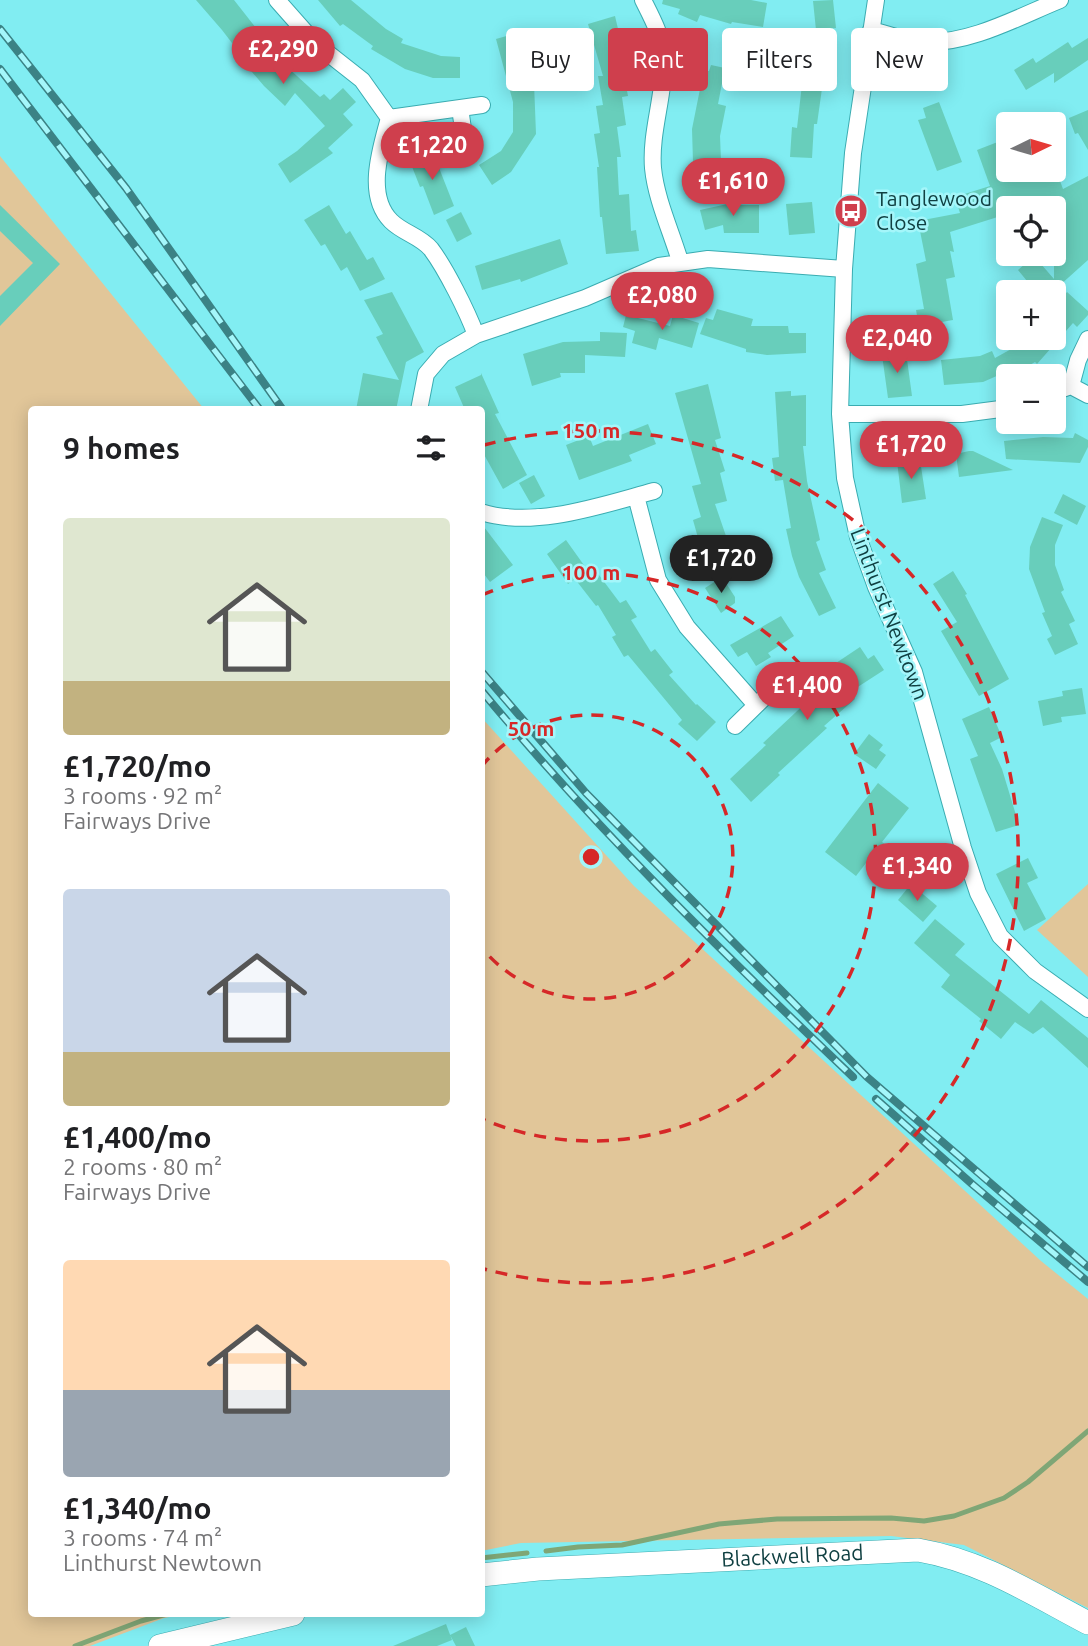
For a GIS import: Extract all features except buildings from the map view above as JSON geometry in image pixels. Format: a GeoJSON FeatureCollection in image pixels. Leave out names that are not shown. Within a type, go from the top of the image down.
{"type":"FeatureCollection","features":[{"type":"Feature","properties":{"kind":"street"},"geometry":{"type":"LineString","coordinates":[[277,0],[315,43],[362,80],[389,118],[379,157],[377,180],[380,203],[391,221],[418,237],[431,250],[469,315],[476,335]]}},
{"type":"Feature","properties":{"kind":"street"},"geometry":{"type":"LineString","coordinates":[[643,0],[658,30],[663,55],[661,94],[653,143],[653,169],[680,261]]}},
{"type":"Feature","properties":{"kind":"street","name":"Linthurst Newtown"},"geometry":{"type":"LineString","coordinates":[[871,28],[876,0]]}},
{"type":"Feature","properties":{"kind":"street"},"geometry":{"type":"LineString","coordinates":[[948,42],[969,37],[1060,0]]}},
{"type":"Feature","properties":{"kind":"street","name":"Linthurst Newtown"},"geometry":{"type":"LineString","coordinates":[[862,91],[853,153],[844,269],[840,414],[845,478],[858,537],[876,587],[914,672],[963,848],[978,892],[1000,936],[1035,971],[1088,1009]]}},
{"type":"Feature","properties":{"kind":"street"},"geometry":{"type":"LineString","coordinates":[[389,118],[482,105]]}},
{"type":"Feature","properties":{"kind":"street"},"geometry":{"type":"LineString","coordinates":[[460,108],[464,136]]}},
{"type":"Feature","properties":{"kind":"street"},"geometry":{"type":"LineString","coordinates":[[420,406],[426,374],[443,354],[476,335],[585,298],[659,266],[708,259],[844,269]]}},
{"type":"Feature","properties":{"kind":"street"},"geometry":{"type":"LineString","coordinates":[[1070,386],[1088,339]]}},
{"type":"Feature","properties":{"kind":"street"},"geometry":{"type":"LineString","coordinates":[[1066,388],[1070,386],[1088,395]]}},
{"type":"Feature","properties":{"kind":"street"},"geometry":{"type":"LineString","coordinates":[[840,414],[962,414],[996,410]]}},
{"type":"Feature","properties":{"kind":"street"},"geometry":{"type":"LineString","coordinates":[[485,513],[526,519],[654,491]]}},
{"type":"Feature","properties":{"kind":"street"},"geometry":{"type":"LineString","coordinates":[[636,496],[657,580],[687,626],[755,704]]}},
{"type":"Feature","properties":{"kind":"street"},"geometry":{"type":"LineString","coordinates":[[735,726],[780,682]]}},
{"type":"Feature","properties":{"kind":"street","name":"Blackwell Road"},"geometry":{"type":"LineString","coordinates":[[485,1575],[538,1569],[918,1550],[946,1555],[992,1571],[1088,1623]]}},
{"type":"Feature","properties":{"kind":"street"},"geometry":{"type":"LineString","coordinates":[[160,1646],[281,1617]]}},
{"type":"Feature","properties":{"kind":"shaded area"},"geometry":{"type":"Polygon","coordinates":[[[0,156],[202,406],[28,406],[28,1617],[169,1617],[90,1646],[0,1646],[0,156]]]}},
{"type":"Feature","properties":{"kind":"shaded area"},"geometry":{"type":"Polygon","coordinates":[[[485,721],[634,886],[1041,1261],[1088,1299],[1088,1608],[964,1545],[891,1536],[521,1543],[485,1550],[485,721]]]}},
{"type":"Feature","properties":{"kind":"shaded area"},"geometry":{"type":"Polygon","coordinates":[[[1088,884],[1088,977],[1037,930],[1088,884]]]}},
{"type":"Feature","properties":{"kind":"waterway"},"geometry":{"type":"LineString","coordinates":[[546,1551],[622,1545],[719,1524],[777,1519],[891,1518],[924,1521],[954,1516],[1004,1498],[1028,1482],[1088,1431]]}},
{"type":"Feature","properties":{"kind":"waterway"},"geometry":{"type":"LineString","coordinates":[[485,1558],[527,1553]]}},
{"type":"Feature","properties":{"kind":"waterway"},"geometry":{"type":"LineString","coordinates":[[75,1646],[156,1617]]}},
{"type":"Feature","properties":{"kind":"railway"},"geometry":{"type":"LineString","coordinates":[[0,29],[126,188],[280,406]]}},
{"type":"Feature","properties":{"kind":"railway"},"geometry":{"type":"LineString","coordinates":[[0,69],[257,406]]}},
{"type":"Feature","properties":{"kind":"railway"},"geometry":{"type":"LineString","coordinates":[[485,676],[586,793],[867,1077],[1088,1267]]}},
{"type":"Feature","properties":{"kind":"railway"},"geometry":{"type":"LineString","coordinates":[[485,695],[615,841],[756,984],[853,1077]]}},
{"type":"Feature","properties":{"kind":"railway"},"geometry":{"type":"LineString","coordinates":[[876,1099],[1088,1282]]}},
{"type":"Feature","properties":{"kind":"place","name":"Tanglewood Close"},"geometry":{"type":"Point","coordinates":[851,211]}}]}
